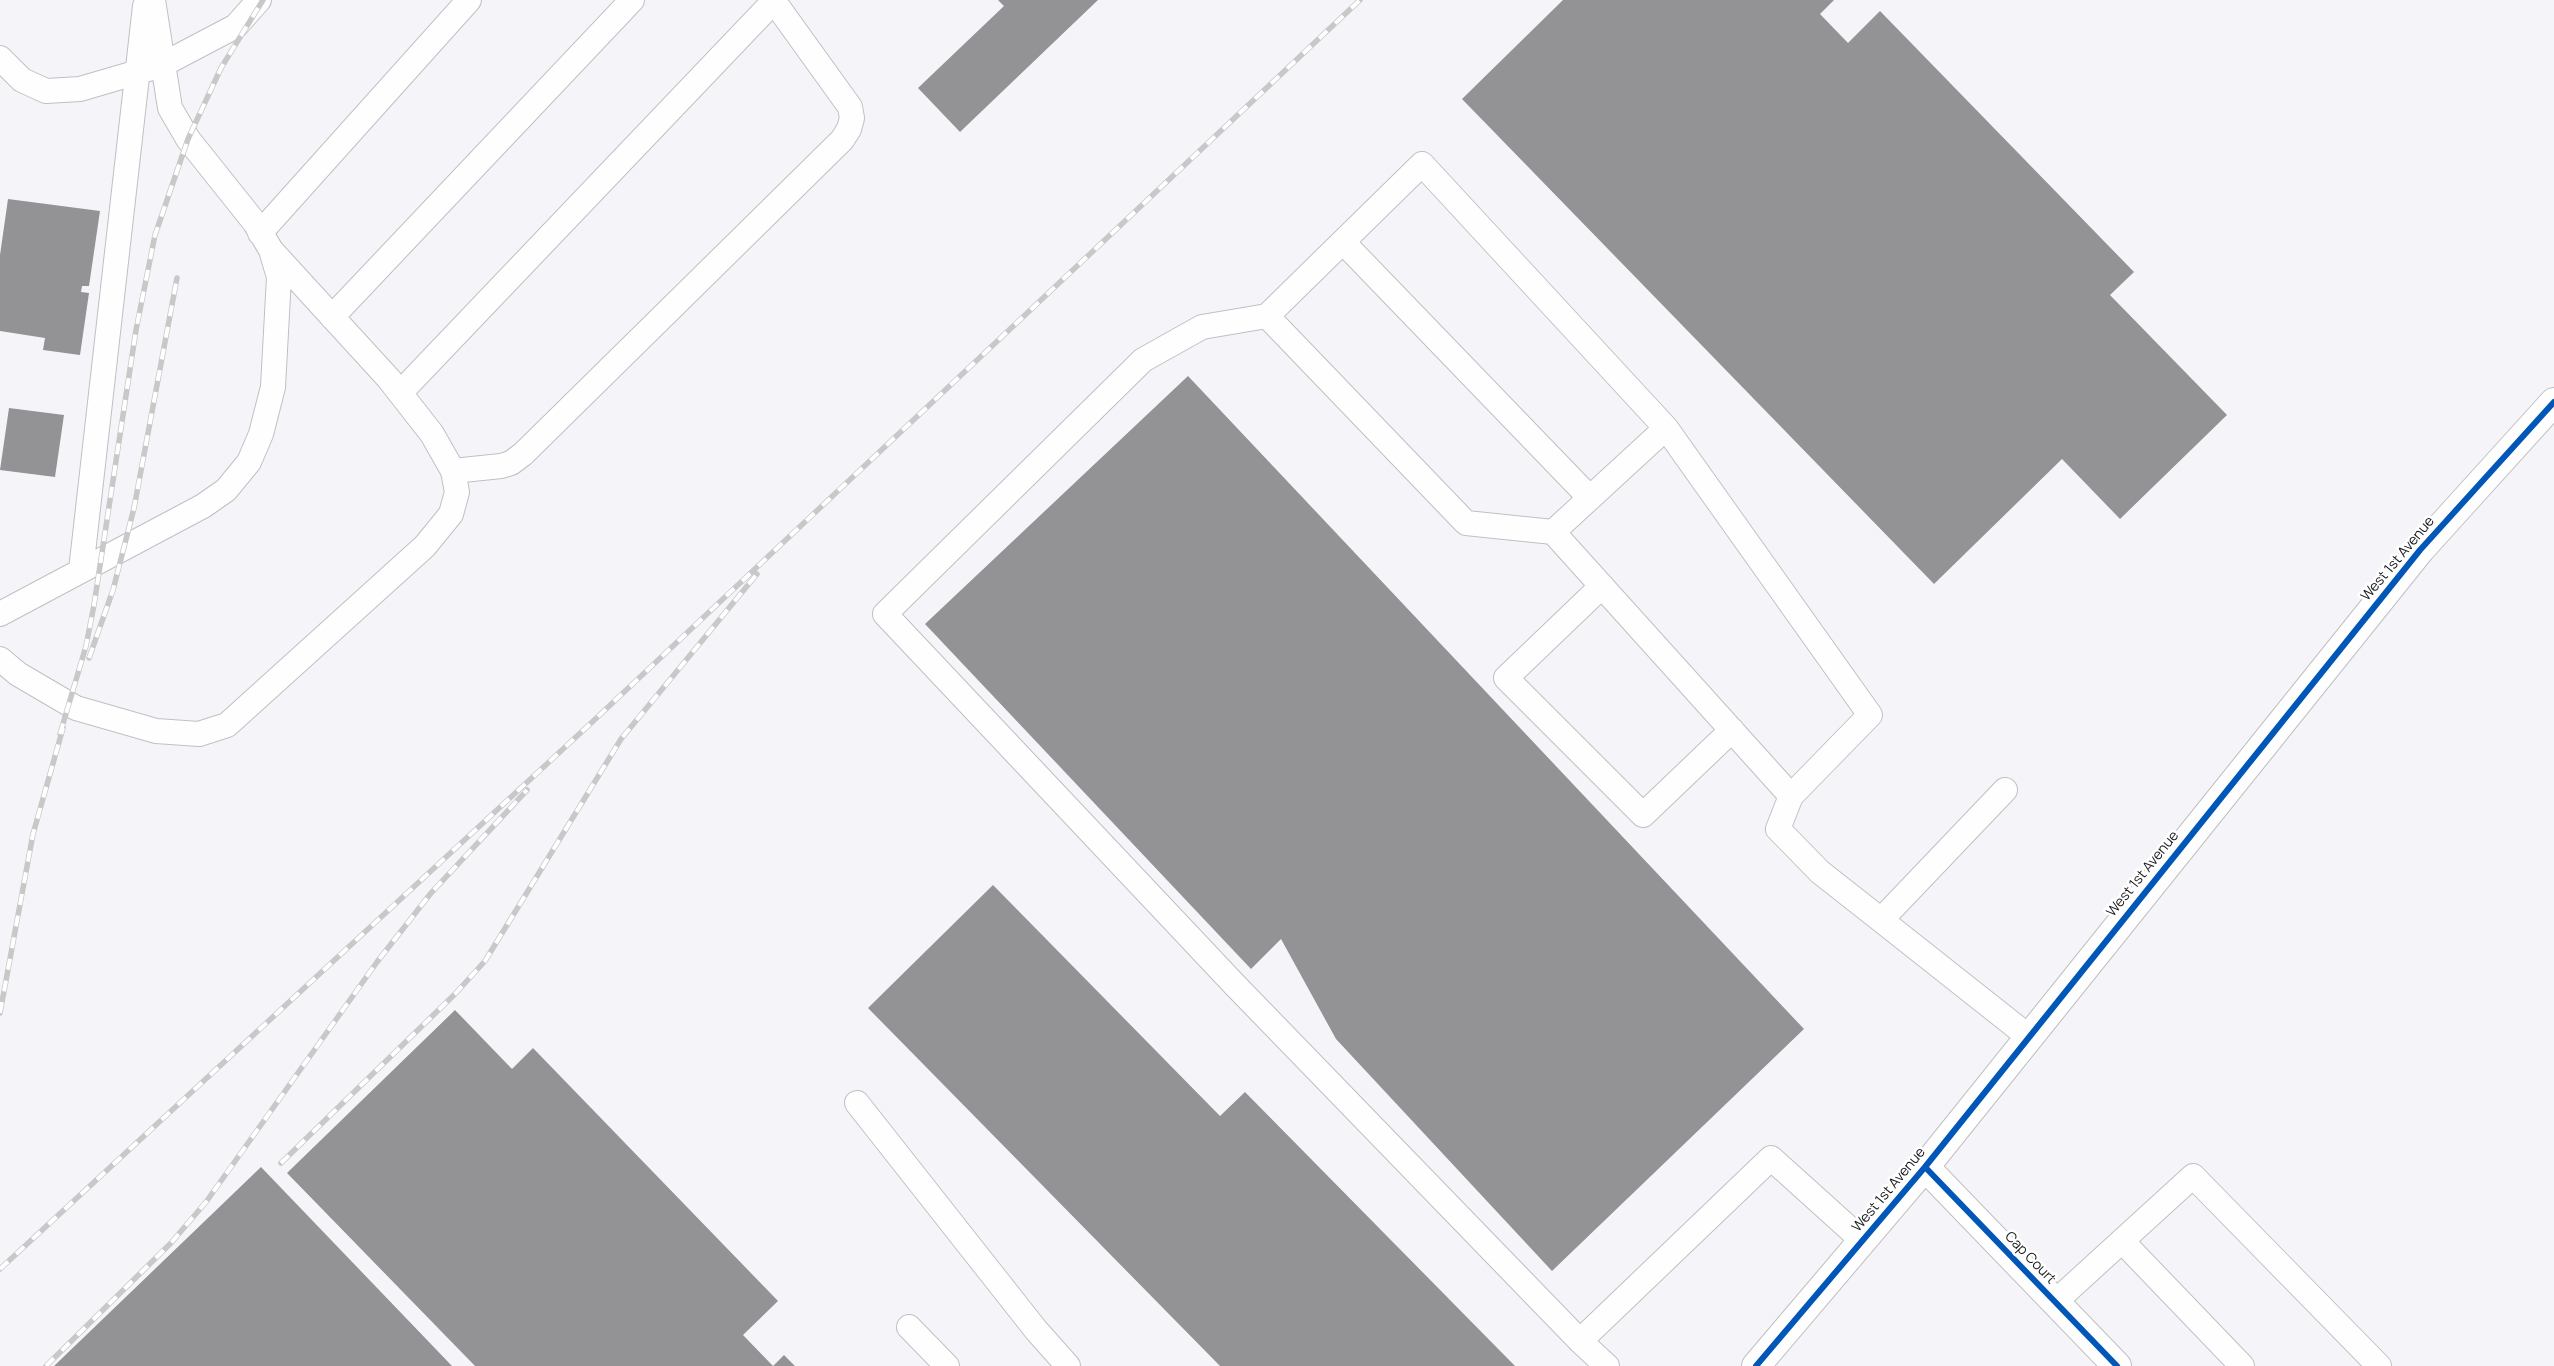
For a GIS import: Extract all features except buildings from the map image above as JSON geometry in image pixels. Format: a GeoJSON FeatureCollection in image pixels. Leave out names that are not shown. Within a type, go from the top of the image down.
{"type":"FeatureCollection","features":[{"type":"Feature","properties":{"kind":"street","name":"West 1st Avenue"},"geometry":{"type":"LineString","coordinates":[[1756,1366],[1925,1167],[2420,550],[2554,402]]}},
{"type":"Feature","properties":{"kind":"street","name":"Cap Court"},"geometry":{"type":"LineString","coordinates":[[1925,1167],[2116,1366]]}},
{"type":"Feature","properties":{"kind":"lane"},"geometry":{"type":"LineString","coordinates":[[81,570],[146,0]]}},
{"type":"Feature","properties":{"kind":"lane"},"geometry":{"type":"LineString","coordinates":[[0,659],[18,674],[76,708],[156,731],[199,734],[227,725],[425,546],[451,514],[457,492],[453,471],[432,434],[400,393],[266,242],[188,139],[170,108],[153,0]]}},
{"type":"Feature","properties":{"kind":"lane"},"geometry":{"type":"LineString","coordinates":[[0,58],[22,80],[46,90],[80,88],[162,65],[236,26],[259,0]]}},
{"type":"Feature","properties":{"kind":"lane"},"geometry":{"type":"LineString","coordinates":[[266,242],[469,0]]}},
{"type":"Feature","properties":{"kind":"lane"},"geometry":{"type":"LineString","coordinates":[[332,317],[632,0]]}},
{"type":"Feature","properties":{"kind":"lane"},"geometry":{"type":"LineString","coordinates":[[400,393],[774,1],[850,107],[852,118],[845,134],[523,454],[511,463],[500,466],[453,471]]}},
{"type":"Feature","properties":{"kind":"lane"},"geometry":{"type":"LineString","coordinates":[[1606,1366],[1233,982],[885,614],[1143,360],[1202,327],[1267,316],[1422,164],[1666,428],[1870,715],[1791,796],[1778,829],[1820,872],[2029,1037]]}},
{"type":"Feature","properties":{"kind":"lane"},"geometry":{"type":"LineString","coordinates":[[0,614],[203,506],[226,490],[249,462],[261,434],[272,387],[279,276],[266,242]]}},
{"type":"Feature","properties":{"kind":"lane"},"geometry":{"type":"LineString","coordinates":[[1343,242],[1590,498]]}},
{"type":"Feature","properties":{"kind":"lane"},"geometry":{"type":"LineString","coordinates":[[1267,316],[1466,523],[1553,532],[1791,796]]}},
{"type":"Feature","properties":{"kind":"lane"},"geometry":{"type":"LineString","coordinates":[[1553,532],[1666,428]]}},
{"type":"Feature","properties":{"kind":"lane"},"geometry":{"type":"LineString","coordinates":[[1602,586],[1506,678],[1643,815],[1732,730]]}},
{"type":"Feature","properties":{"kind":"lane"},"geometry":{"type":"LineString","coordinates":[[1881,920],[2005,790]]}},
{"type":"Feature","properties":{"kind":"lane"},"geometry":{"type":"LineString","coordinates":[[857,1103],[1036,1330],[1068,1366]]}},
{"type":"Feature","properties":{"kind":"lane"},"geometry":{"type":"LineString","coordinates":[[1580,1341],[1771,1158],[1863,1241]]}},
{"type":"Feature","properties":{"kind":"lane"},"geometry":{"type":"LineString","coordinates":[[2055,1302],[2193,1176],[2379,1366]]}},
{"type":"Feature","properties":{"kind":"lane"},"geometry":{"type":"LineString","coordinates":[[2122,1240],[2242,1366]]}},
{"type":"Feature","properties":{"kind":"lane"},"geometry":{"type":"LineString","coordinates":[[909,1327],[947,1366]]}},
{"type":"Feature","properties":{"kind":"railway"},"geometry":{"type":"LineString","coordinates":[[60,734],[86,646],[94,605],[136,330],[155,235],[188,139],[221,68],[263,0]]}},
{"type":"Feature","properties":{"kind":"railway"},"geometry":{"type":"LineString","coordinates":[[0,1269],[589,725],[1360,0]]}},
{"type":"Feature","properties":{"kind":"railway"},"geometry":{"type":"LineString","coordinates":[[89,658],[113,590],[134,508],[177,278]]}},
{"type":"Feature","properties":{"kind":"railway"},"geometry":{"type":"LineString","coordinates":[[281,1163],[455,994],[485,961],[621,739],[757,574]]}},
{"type":"Feature","properties":{"kind":"railway"},"geometry":{"type":"LineString","coordinates":[[0,1013],[33,834],[63,728]]}},
{"type":"Feature","properties":{"kind":"railway"},"geometry":{"type":"LineString","coordinates":[[46,1366],[171,1243],[206,1202],[377,962],[431,893],[527,790]]}},
{"type":"Feature","properties":{"kind":"cycle path"},"geometry":{"type":"LineString","coordinates":[[1756,1366],[1925,1167],[2420,550],[2554,402]]}},
{"type":"Feature","properties":{"kind":"cycle path"},"geometry":{"type":"LineString","coordinates":[[1925,1167],[2117,1366]]}}]}
